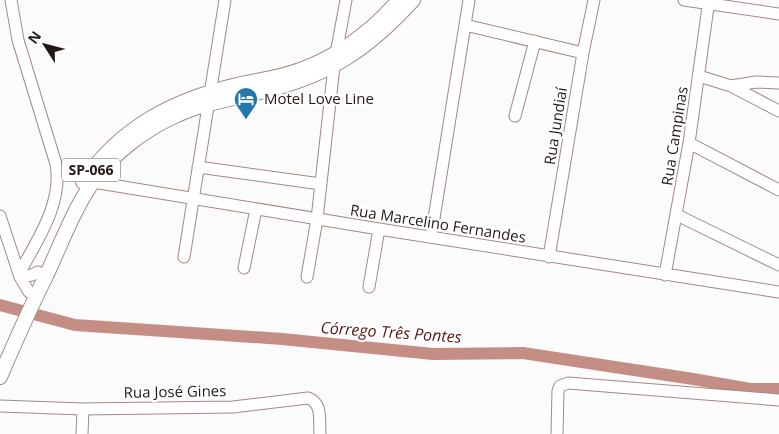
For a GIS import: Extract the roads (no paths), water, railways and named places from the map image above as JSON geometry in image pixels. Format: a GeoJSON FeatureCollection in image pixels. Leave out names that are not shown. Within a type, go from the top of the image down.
{"type":"FeatureCollection","features":[{"type":"Feature","properties":{"kind":"main road","name":"SP-066"},"geometry":{"type":"LineString","coordinates":[[335,60],[399,0]]}},
{"type":"Feature","properties":{"kind":"main road","name":"SP-066"},"geometry":{"type":"LineString","coordinates":[[21,319],[38,272],[81,184],[94,165],[124,136],[145,121],[168,109],[209,98],[296,82],[376,36],[413,0]]}},
{"type":"Feature","properties":{"kind":"main road","name":"SP-066"},"geometry":{"type":"LineString","coordinates":[[28,298],[93,182],[118,154],[152,128],[209,98]]}},
{"type":"Feature","properties":{"kind":"main road"},"geometry":{"type":"LineString","coordinates":[[0,358],[21,319]]}},
{"type":"Feature","properties":{"kind":"main road"},"geometry":{"type":"LineString","coordinates":[[0,377],[21,319]]}},
{"type":"Feature","properties":{"kind":"street"},"geometry":{"type":"LineString","coordinates":[[11,0],[18,40],[56,164],[58,177],[54,204],[20,275]]}},
{"type":"Feature","properties":{"kind":"street"},"geometry":{"type":"LineString","coordinates":[[184,257],[225,0]]}},
{"type":"Feature","properties":{"kind":"street"},"geometry":{"type":"LineString","coordinates":[[307,277],[317,219],[335,60],[346,0]]}},
{"type":"Feature","properties":{"kind":"street"},"geometry":{"type":"LineString","coordinates":[[431,237],[469,0]]}},
{"type":"Feature","properties":{"kind":"street","name":"Rua Jundiaí"},"geometry":{"type":"LineString","coordinates":[[549,257],[583,52],[594,0]]}},
{"type":"Feature","properties":{"kind":"street"},"geometry":{"type":"LineString","coordinates":[[684,0],[709,2],[779,14]]}},
{"type":"Feature","properties":{"kind":"street","name":"Rua Campinas"},"geometry":{"type":"LineString","coordinates":[[665,275],[689,143],[709,2]]}},
{"type":"Feature","properties":{"kind":"street"},"geometry":{"type":"LineString","coordinates":[[465,25],[583,52]]}},
{"type":"Feature","properties":{"kind":"street"},"geometry":{"type":"LineString","coordinates":[[515,116],[535,41]]}},
{"type":"Feature","properties":{"kind":"street"},"geometry":{"type":"LineString","coordinates":[[699,76],[732,86],[779,112]]}},
{"type":"Feature","properties":{"kind":"street"},"geometry":{"type":"LineString","coordinates":[[732,86],[756,82],[779,83]]}},
{"type":"Feature","properties":{"kind":"street"},"geometry":{"type":"LineString","coordinates":[[689,143],[779,190]]}},
{"type":"Feature","properties":{"kind":"street"},"geometry":{"type":"LineString","coordinates":[[198,167],[321,184]]}},
{"type":"Feature","properties":{"kind":"street","name":"Rua Marcelino Fernandes"},"geometry":{"type":"LineString","coordinates":[[93,182],[380,230],[779,292]]}},
{"type":"Feature","properties":{"kind":"street"},"geometry":{"type":"LineString","coordinates":[[244,268],[256,209]]}},
{"type":"Feature","properties":{"kind":"street"},"geometry":{"type":"LineString","coordinates":[[677,215],[779,265]]}},
{"type":"Feature","properties":{"kind":"street"},"geometry":{"type":"LineString","coordinates":[[0,216],[28,298]]}},
{"type":"Feature","properties":{"kind":"street"},"geometry":{"type":"LineString","coordinates":[[369,287],[380,230]]}},
{"type":"Feature","properties":{"kind":"street"},"geometry":{"type":"LineString","coordinates":[[20,275],[32,275],[38,272]]}},
{"type":"Feature","properties":{"kind":"street"},"geometry":{"type":"LineString","coordinates":[[557,434],[558,391],[560,386],[568,383],[779,400]]}},
{"type":"Feature","properties":{"kind":"street","name":"Rua José Gines"},"geometry":{"type":"LineString","coordinates":[[0,406],[83,409],[233,407],[308,398],[313,400],[319,407],[320,434]]}},
{"type":"Feature","properties":{"kind":"street"},"geometry":{"type":"LineString","coordinates":[[82,434],[83,409]]}},
{"type":"Feature","properties":{"kind":"waterway","name":"Córrego Três Pontes"},"geometry":{"type":"LineString","coordinates":[[0,305],[75,325],[282,339],[433,354],[523,353],[750,389],[779,389]]}},
{"type":"Feature","properties":{"kind":"place","name":"Motel Love Line"},"geometry":{"type":"Point","coordinates":[246,120]}}]}
